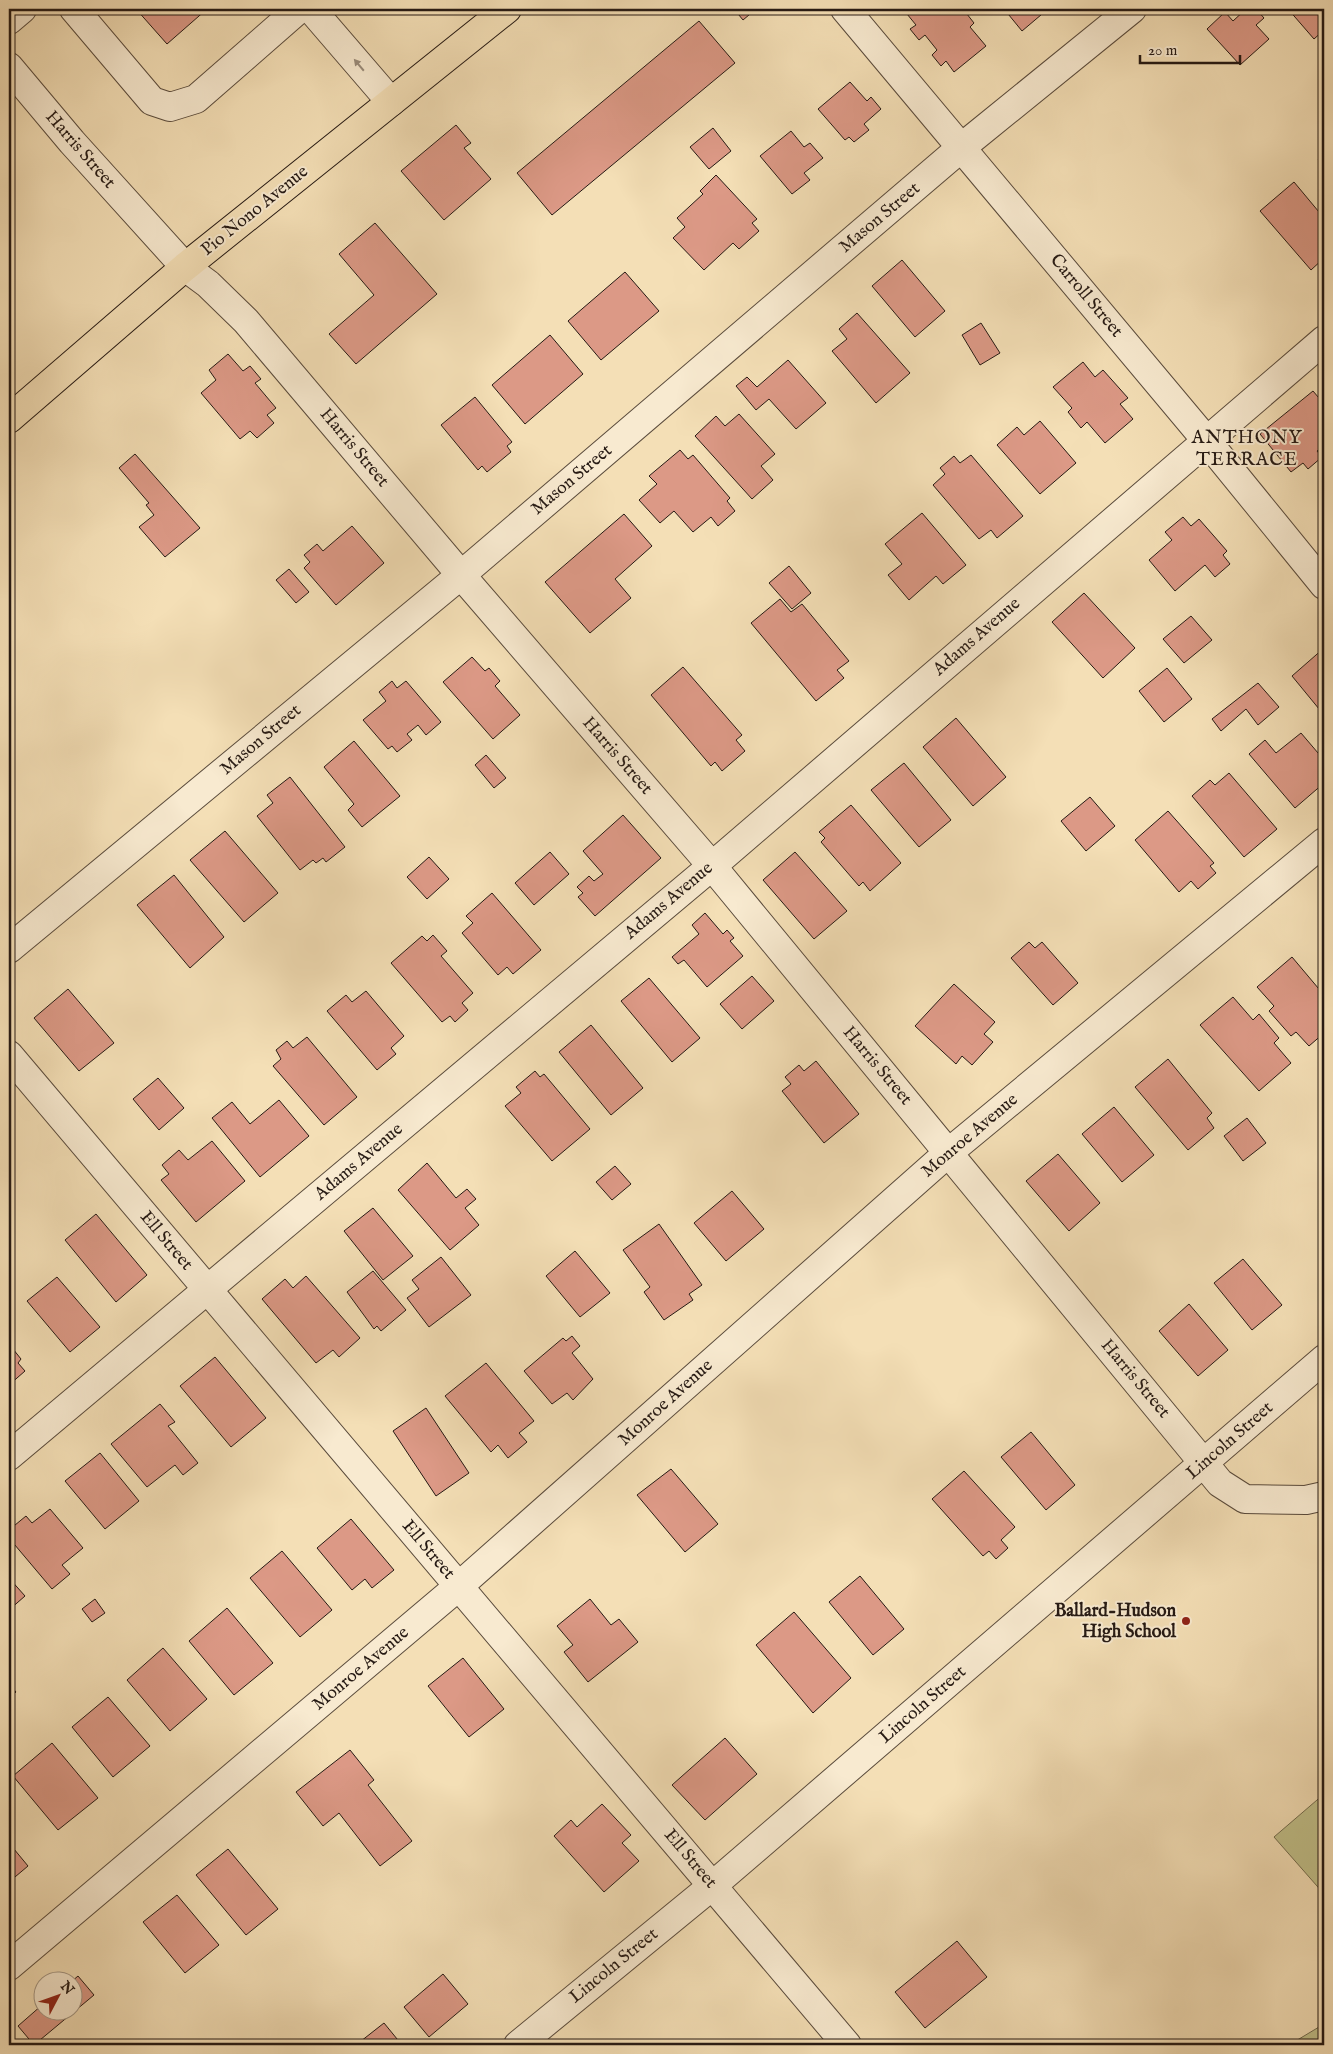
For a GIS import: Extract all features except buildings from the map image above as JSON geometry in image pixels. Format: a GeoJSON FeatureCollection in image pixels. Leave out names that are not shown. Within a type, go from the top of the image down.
{"type":"FeatureCollection","features":[{"type":"Feature","properties":{"kind":"main road","name":"Pio Nono Avenue"},"geometry":{"type":"LineString","coordinates":[[9,419],[185,268],[507,9]]}},
{"type":"Feature","properties":{"kind":"street"},"geometry":{"type":"LineString","coordinates":[[9,20],[22,9]]}},
{"type":"Feature","properties":{"kind":"street"},"geometry":{"type":"LineString","coordinates":[[74,9],[152,101],[170,108],[196,99],[299,9]]}},
{"type":"Feature","properties":{"kind":"street"},"geometry":{"type":"LineString","coordinates":[[311,9],[390,102]]}},
{"type":"Feature","properties":{"kind":"street","name":"Carroll Street"},"geometry":{"type":"LineString","coordinates":[[845,9],[1206,440],[1324,585]]}},
{"type":"Feature","properties":{"kind":"street","name":"Mason Street"},"geometry":{"type":"LineString","coordinates":[[9,949],[461,575],[962,147],[1132,9]]}},
{"type":"Feature","properties":{"kind":"street","name":"Harris Street"},"geometry":{"type":"LineString","coordinates":[[9,67],[72,142],[185,268],[208,284],[246,321],[461,575],[712,866],[1220,1483],[1245,1500],[1306,1500],[1324,1496]]}},
{"type":"Feature","properties":{"kind":"street","name":"Adams Avenue"},"geometry":{"type":"LineString","coordinates":[[9,1456],[712,866],[1324,340]]}},
{"type":"Feature","properties":{"kind":"street","name":"Monroe Avenue"},"geometry":{"type":"LineString","coordinates":[[9,1966],[459,1586],[948,1153],[1324,842]]}},
{"type":"Feature","properties":{"kind":"street","name":"Ell Street"},"geometry":{"type":"LineString","coordinates":[[9,1055],[847,2045]]}},
{"type":"Feature","properties":{"kind":"street","name":"Lincoln Street"},"geometry":{"type":"LineString","coordinates":[[518,2045],[712,1886],[1205,1464],[1324,1359]]}},
{"type":"Feature","properties":{"kind":"shaded area"},"geometry":{"type":"Polygon","coordinates":[[[1324,1794],[1324,1894],[1274,1837],[1324,1794]]]}},
{"type":"Feature","properties":{"kind":"shaded area"},"geometry":{"type":"Polygon","coordinates":[[[1324,2024],[1324,2045],[1289,2045],[1324,2024]]]}},
{"type":"Feature","properties":{"kind":"place","name":"Ballard-Hudson High School"},"geometry":{"type":"Point","coordinates":[1186,1621]}},
{"type":"Feature","properties":{"kind":"district","name":"ANTHONY TERRACE"},"geometry":{"type":"Point","coordinates":[1247,449]}}]}
